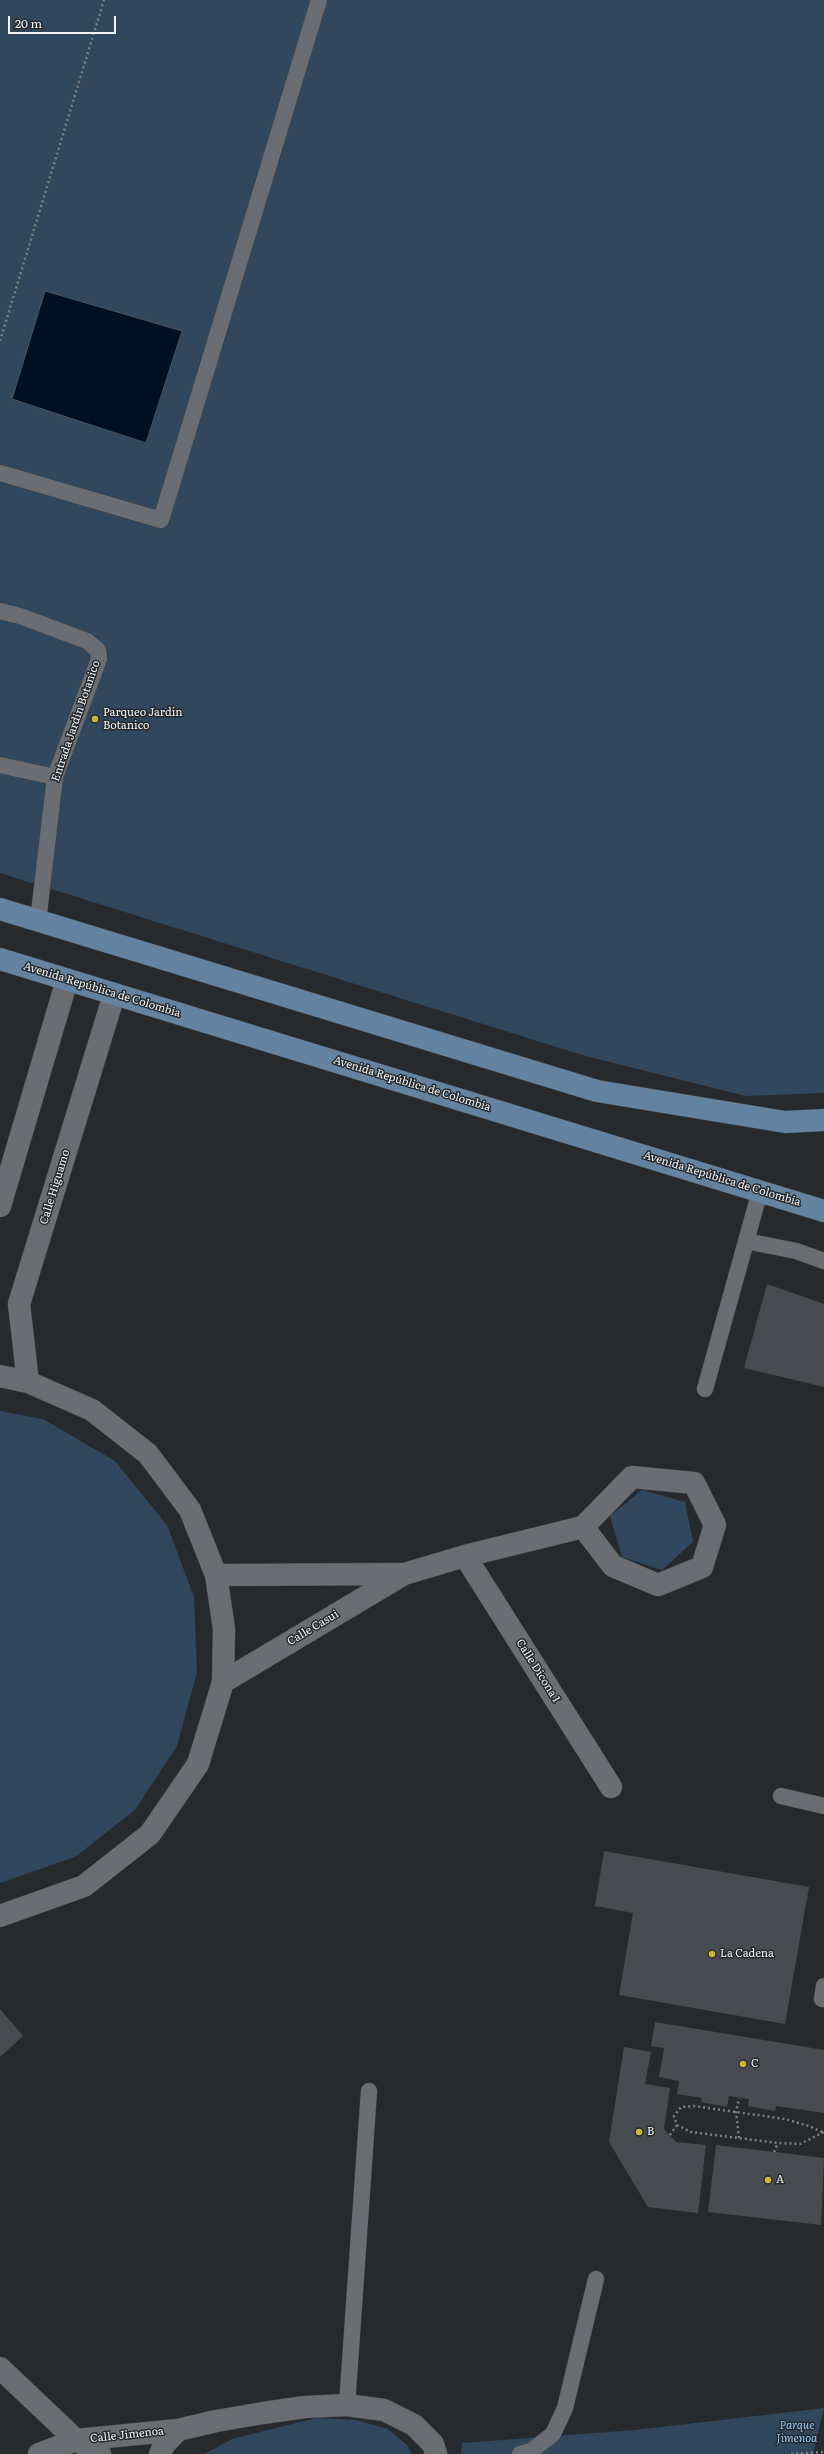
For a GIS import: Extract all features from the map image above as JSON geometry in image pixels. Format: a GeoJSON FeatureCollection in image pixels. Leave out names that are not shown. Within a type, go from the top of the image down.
{"type":"FeatureCollection","features":[{"type":"Feature","properties":{"kind":"main road"},"geometry":{"type":"LineString","coordinates":[[0,909],[597,1091],[786,1122],[824,1120]]}},
{"type":"Feature","properties":{"kind":"main road","name":"Avenida República de Colombia"},"geometry":{"type":"LineString","coordinates":[[0,959],[824,1211]]}},
{"type":"Feature","properties":{"kind":"street"},"geometry":{"type":"LineString","coordinates":[[0,1206],[67,980]]}},
{"type":"Feature","properties":{"kind":"street","name":"Calle Higuamo"},"geometry":{"type":"LineString","coordinates":[[28,1382],[19,1304],[114,995]]}},
{"type":"Feature","properties":{"kind":"street"},"geometry":{"type":"LineString","coordinates":[[0,1376],[28,1382],[92,1410],[148,1454],[190,1510],[216,1575],[224,1629],[222,1682],[198,1764],[150,1834],[84,1886],[0,1916]]}},
{"type":"Feature","properties":{"kind":"street"},"geometry":{"type":"LineString","coordinates":[[632,1477],[694,1483],[715,1525],[702,1567],[658,1585],[613,1566],[583,1527],[632,1477]]}},
{"type":"Feature","properties":{"kind":"street","name":"Calle Casui"},"geometry":{"type":"LineString","coordinates":[[222,1682],[404,1574],[465,1556],[583,1527]]}},
{"type":"Feature","properties":{"kind":"street","name":"Calle Dicona I"},"geometry":{"type":"LineString","coordinates":[[465,1556],[611,1787]]}},
{"type":"Feature","properties":{"kind":"street","name":"Calle Casui"},"geometry":{"type":"LineString","coordinates":[[216,1575],[404,1574]]}},
{"type":"Feature","properties":{"kind":"street","name":"Calle Jimenoa"},"geometry":{"type":"LineString","coordinates":[[0,2368],[76,2440],[100,2454]]}},
{"type":"Feature","properties":{"kind":"street","name":"Calle Jimenoa"},"geometry":{"type":"LineString","coordinates":[[76,2440],[178,2430],[216,2421],[306,2407],[348,2405],[384,2410],[414,2425],[433,2444],[436,2454]]}},
{"type":"Feature","properties":{"kind":"street"},"geometry":{"type":"LineString","coordinates":[[160,2454],[178,2430]]}},
{"type":"Feature","properties":{"kind":"street"},"geometry":{"type":"LineString","coordinates":[[39,2454],[76,2440]]}},
{"type":"Feature","properties":{"kind":"lane"},"geometry":{"type":"LineString","coordinates":[[0,473],[161,520],[319,0]]}},
{"type":"Feature","properties":{"kind":"lane","name":"Entrada Jardin Botanico"},"geometry":{"type":"LineString","coordinates":[[0,611],[65,632],[87,641],[98,650],[100,659],[55,777],[38,921]]}},
{"type":"Feature","properties":{"kind":"lane"},"geometry":{"type":"LineString","coordinates":[[0,765],[55,777]]}},
{"type":"Feature","properties":{"kind":"lane"},"geometry":{"type":"LineString","coordinates":[[706,1389],[760,1191]]}},
{"type":"Feature","properties":{"kind":"lane"},"geometry":{"type":"LineString","coordinates":[[746,1241],[796,1251],[824,1261]]}},
{"type":"Feature","properties":{"kind":"lane"},"geometry":{"type":"LineString","coordinates":[[781,1796],[824,1806]]}},
{"type":"Feature","properties":{"kind":"lane"},"geometry":{"type":"LineString","coordinates":[[824,1986],[822,1999],[824,2000]]}},
{"type":"Feature","properties":{"kind":"lane"},"geometry":{"type":"LineString","coordinates":[[348,2405],[369,2091]]}},
{"type":"Feature","properties":{"kind":"lane"},"geometry":{"type":"LineString","coordinates":[[520,2454],[531,2451],[553,2434],[565,2408],[596,2279]]}},
{"type":"Feature","properties":{"kind":"path"},"geometry":{"type":"LineString","coordinates":[[0,341],[104,0]]}},
{"type":"Feature","properties":{"kind":"path"},"geometry":{"type":"LineString","coordinates":[[739,2098],[736,2112],[739,2138]]}},
{"type":"Feature","properties":{"kind":"path"},"geometry":{"type":"LineString","coordinates":[[694,2106],[785,2120],[809,2126],[823,2132],[800,2144],[778,2143],[692,2132],[677,2125],[674,2116],[681,2107],[694,2106]]}},
{"type":"Feature","properties":{"kind":"path"},"geometry":{"type":"LineString","coordinates":[[670,2135],[677,2125]]}},
{"type":"Feature","properties":{"kind":"path"},"geometry":{"type":"LineString","coordinates":[[774,2152],[778,2143]]}},
{"type":"Feature","properties":{"kind":"path"},"geometry":{"type":"LineString","coordinates":[[791,2454],[824,2452]]}},
{"type":"Feature","properties":{"kind":"green space"},"geometry":{"type":"Polygon","coordinates":[[[0,0],[824,0],[824,1093],[746,1096],[582,1055],[0,873],[0,0]]]}},
{"type":"Feature","properties":{"kind":"green space"},"geometry":{"type":"Polygon","coordinates":[[[0,1411],[43,1419],[115,1461],[167,1525],[194,1597],[197,1672],[177,1746],[135,1810],[75,1857],[0,1883],[0,1411]]]}},
{"type":"Feature","properties":{"kind":"green space"},"geometry":{"type":"Polygon","coordinates":[[[642,1490],[685,1502],[693,1542],[662,1570],[622,1557],[610,1516],[642,1490]]]}},
{"type":"Feature","properties":{"kind":"green space","name":"Parque Jimenoa"},"geometry":{"type":"Polygon","coordinates":[[[824,2408],[813,2454],[461,2454],[462,2443],[635,2430],[824,2408]]]}},
{"type":"Feature","properties":{"kind":"green space"},"geometry":{"type":"Polygon","coordinates":[[[316,2418],[356,2420],[388,2429],[407,2445],[412,2454],[204,2454],[232,2439],[316,2418]]]}},
{"type":"Feature","properties":{"kind":"shaded area"},"geometry":{"type":"Polygon","coordinates":[[[45,291],[182,331],[146,443],[12,399],[45,291]]]}},
{"type":"Feature","properties":{"kind":"building"},"geometry":{"type":"Polygon","coordinates":[[[767,1284],[824,1304],[824,1387],[744,1368],[767,1284]]]}},
{"type":"Feature","properties":{"kind":"building","name":"La Cadena"},"geometry":{"type":"Polygon","coordinates":[[[604,1851],[809,1887],[785,2024],[619,1995],[633,1913],[595,1906],[604,1851]]]}},
{"type":"Feature","properties":{"kind":"building"},"geometry":{"type":"Polygon","coordinates":[[[0,2009],[23,2036],[0,2057],[0,2009]]]}},
{"type":"Feature","properties":{"kind":"building","name":"C"},"geometry":{"type":"Polygon","coordinates":[[[655,2022],[824,2050],[824,2113],[776,2106],[775,2111],[748,2106],[749,2099],[729,2096],[727,2107],[701,2102],[702,2098],[677,2094],[679,2081],[659,2077],[664,2048],[651,2046],[655,2022]]]}},
{"type":"Feature","properties":{"kind":"building","name":"B"},"geometry":{"type":"Polygon","coordinates":[[[624,2047],[651,2052],[645,2084],[670,2088],[664,2129],[676,2142],[706,2145],[698,2213],[648,2207],[609,2142],[624,2047]]]}},
{"type":"Feature","properties":{"kind":"building","name":"A"},"geometry":{"type":"Polygon","coordinates":[[[716,2145],[824,2158],[821,2225],[708,2212],[716,2145]]]}},
{"type":"Feature","properties":{"kind":"place","name":"Parqueo Jardin Botanico"},"geometry":{"type":"Point","coordinates":[95,719]}},
{"type":"Feature","properties":{"kind":"place","name":"La Cadena"},"geometry":{"type":"Point","coordinates":[712,1954]}},
{"type":"Feature","properties":{"kind":"place","name":"C"},"geometry":{"type":"Point","coordinates":[743,2064]}},
{"type":"Feature","properties":{"kind":"place","name":"B"},"geometry":{"type":"Point","coordinates":[639,2132]}},
{"type":"Feature","properties":{"kind":"place","name":"A"},"geometry":{"type":"Point","coordinates":[768,2180]}}]}
